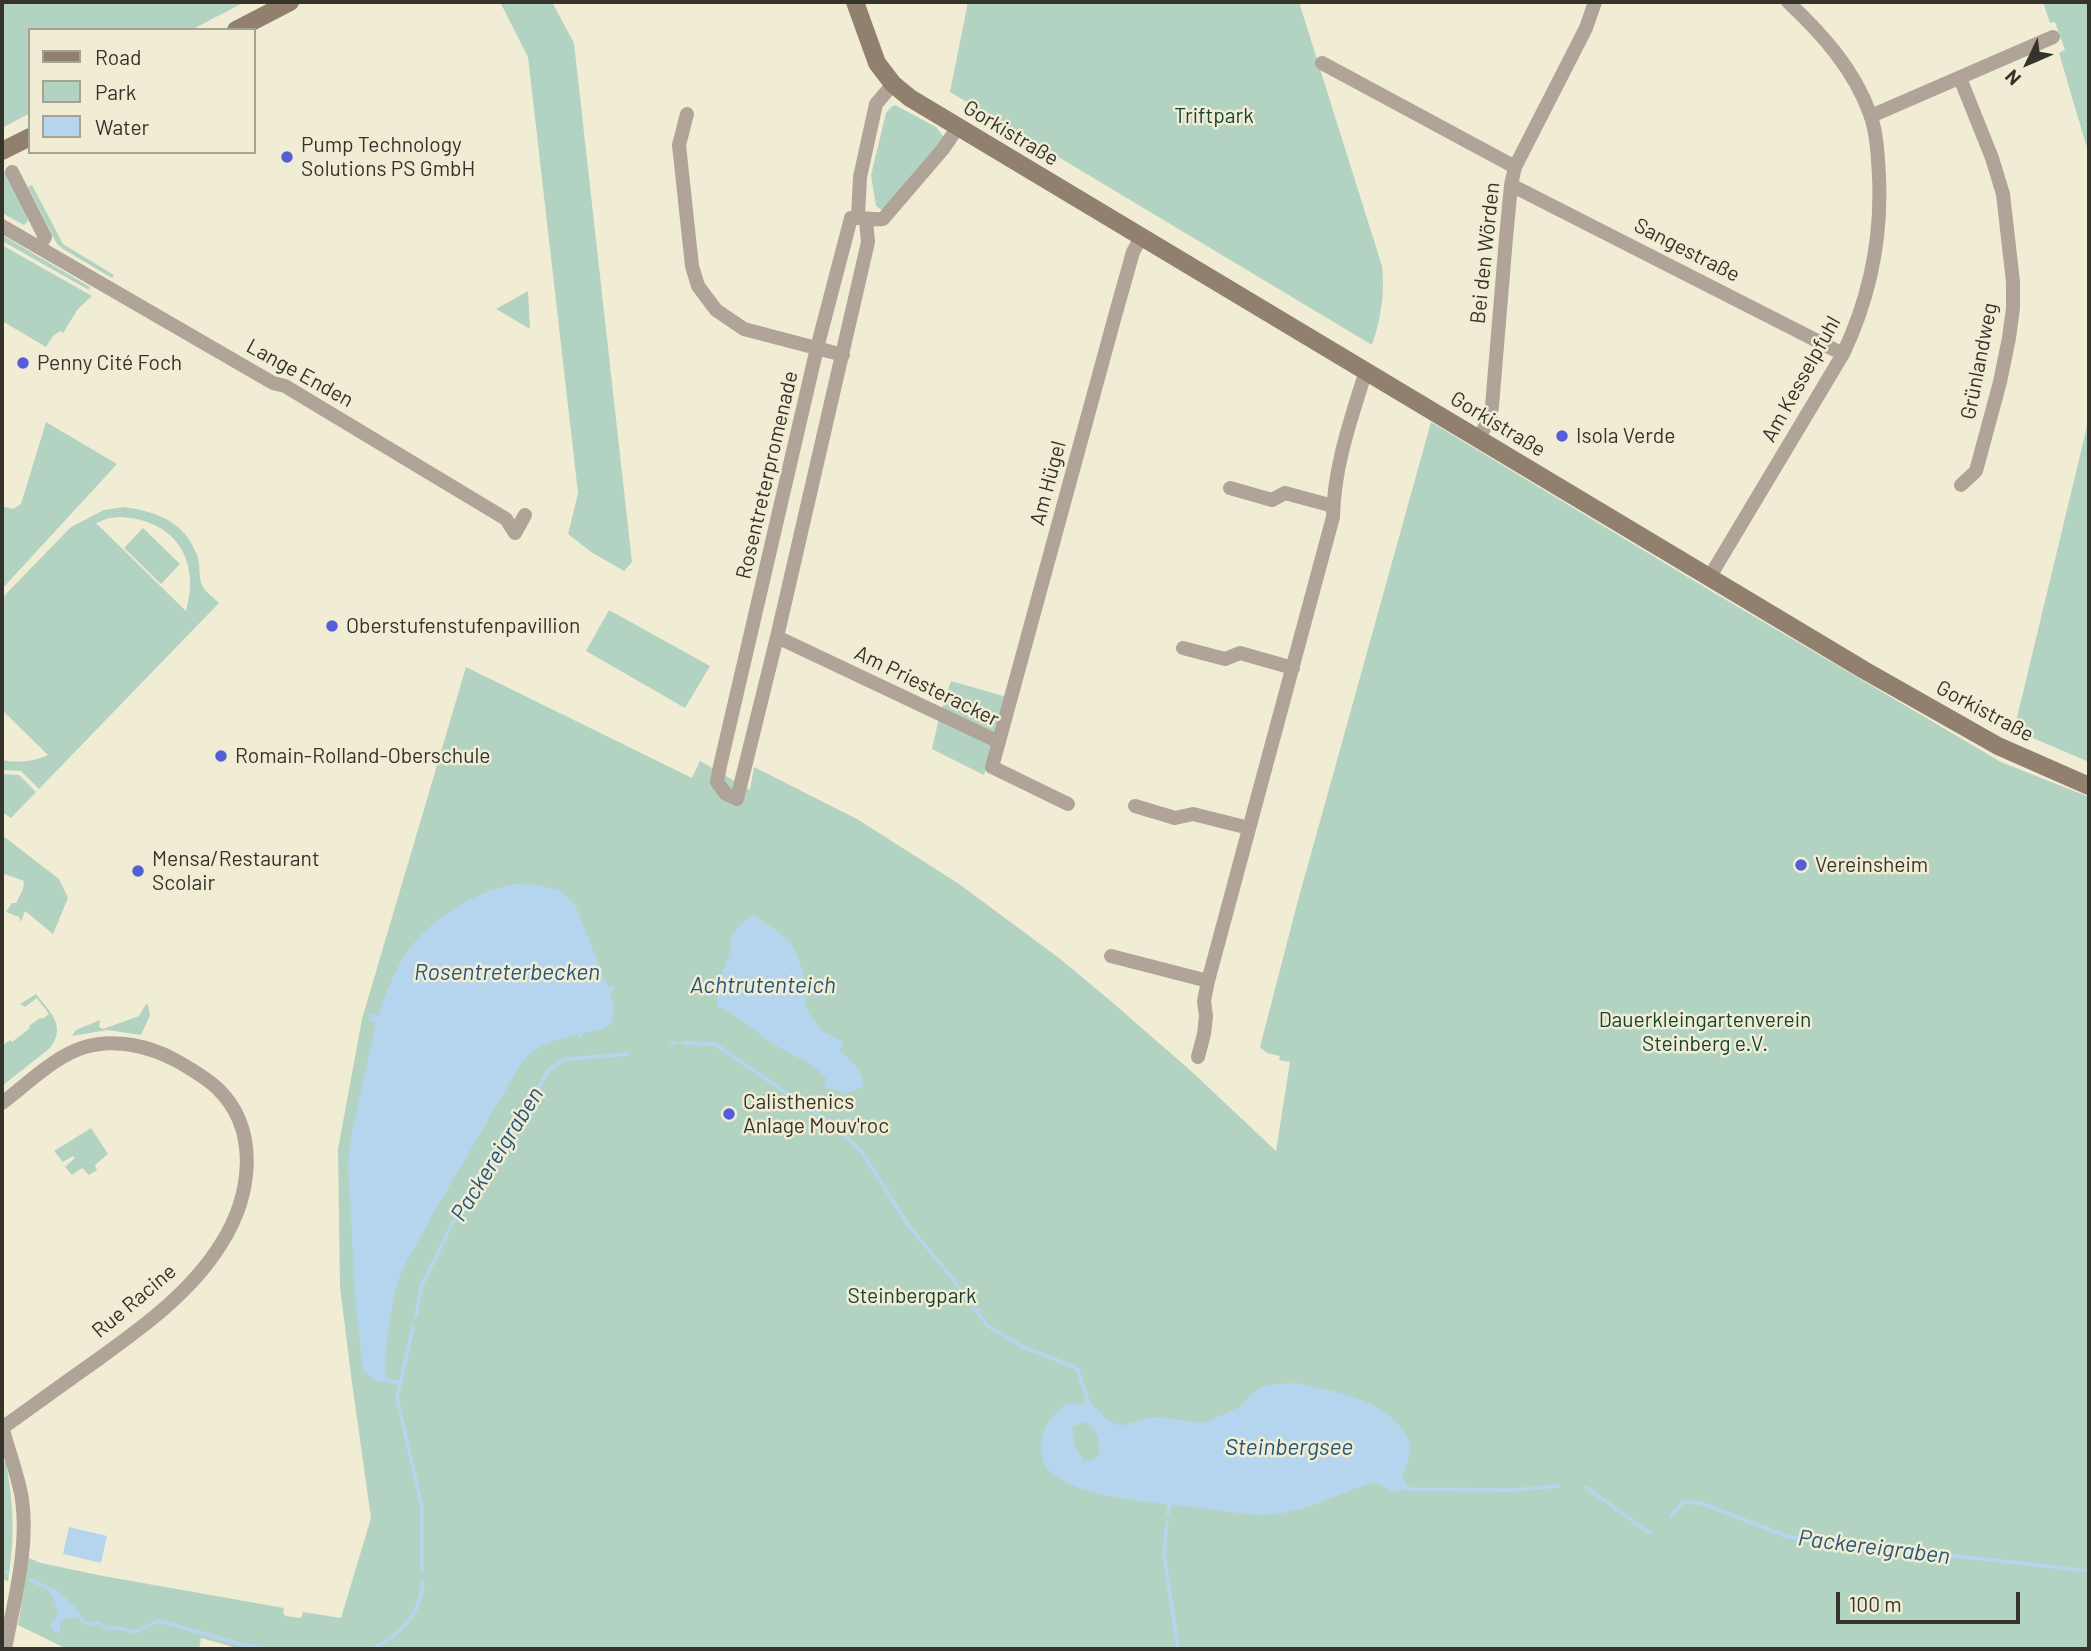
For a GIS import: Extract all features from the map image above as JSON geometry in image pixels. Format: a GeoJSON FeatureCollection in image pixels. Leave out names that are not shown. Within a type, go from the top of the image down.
{"type":"FeatureCollection","features":[{"type":"Feature","properties":{"kind":"main road"},"geometry":{"type":"LineString","coordinates":[[240,28],[290,2]]}},
{"type":"Feature","properties":{"kind":"main road","name":"Gorkistraße"},"geometry":{"type":"LineString","coordinates":[[855,2],[873,56],[893,84],[909,98],[1864,670],[1998,746],[2089,786]]}},
{"type":"Feature","properties":{"kind":"main road"},"geometry":{"type":"LineString","coordinates":[[2,151],[28,137]]}},
{"type":"Feature","properties":{"kind":"street","name":"Bei den Wörden"},"geometry":{"type":"LineString","coordinates":[[1478,439],[1490,418],[1492,406],[1511,185],[1515,167],[1586,28],[1595,2]]}},
{"type":"Feature","properties":{"kind":"street","name":"Am Kesselpfuhl"},"geometry":{"type":"LineString","coordinates":[[1709,578],[1843,354],[1867,293],[1878,240],[1879,165],[1871,116],[1842,60],[1826,39],[1788,2]]}},
{"type":"Feature","properties":{"kind":"street"},"geometry":{"type":"LineString","coordinates":[[1871,116],[2053,37]]}},
{"type":"Feature","properties":{"kind":"street"},"geometry":{"type":"LineString","coordinates":[[1322,63],[1515,167]]}},
{"type":"Feature","properties":{"kind":"street","name":"Grünlandweg"},"geometry":{"type":"LineString","coordinates":[[1960,78],[1992,158],[2003,194],[2013,282],[2009,338],[2000,382],[1976,471],[1961,485]]}},
{"type":"Feature","properties":{"kind":"street","name":"Rosentreterpromenade"},"geometry":{"type":"LineString","coordinates":[[862,219],[851,218],[845,235],[717,782],[726,794],[737,799],[868,242],[862,219],[860,177],[876,103],[893,84]]}},
{"type":"Feature","properties":{"kind":"street","name":"Rosentreterpromenade"},"geometry":{"type":"LineString","coordinates":[[687,114],[679,145],[692,266],[698,286],[716,310],[744,329],[843,355]]}},
{"type":"Feature","properties":{"kind":"street"},"geometry":{"type":"LineString","coordinates":[[862,219],[883,219],[943,149],[958,127]]}},
{"type":"Feature","properties":{"kind":"street"},"geometry":{"type":"LineString","coordinates":[[12,172],[45,237],[39,247]]}},
{"type":"Feature","properties":{"kind":"street","name":"Sangestraße"},"geometry":{"type":"LineString","coordinates":[[1511,185],[1843,354]]}},
{"type":"Feature","properties":{"kind":"street","name":"Lange Enden"},"geometry":{"type":"LineString","coordinates":[[2,226],[421,466],[506,519],[515,533],[525,514]]}},
{"type":"Feature","properties":{"kind":"street","name":"Am Hügel"},"geometry":{"type":"LineString","coordinates":[[999,741],[1133,252],[1141,237]]}},
{"type":"Feature","properties":{"kind":"street"},"geometry":{"type":"LineString","coordinates":[[1198,1057],[1204,1034],[1204,1001],[1208,981],[1333,517],[1340,456],[1367,372]]}},
{"type":"Feature","properties":{"kind":"street"},"geometry":{"type":"LineString","coordinates":[[1230,488],[1272,500],[1285,493],[1334,506]]}},
{"type":"Feature","properties":{"kind":"street","name":"Rosentreterpromenade"},"geometry":{"type":"LineString","coordinates":[[757,612],[781,618]]}},
{"type":"Feature","properties":{"kind":"street","name":"Am Priesteracker"},"geometry":{"type":"LineString","coordinates":[[777,637],[999,741],[992,767],[1068,804]]}},
{"type":"Feature","properties":{"kind":"street"},"geometry":{"type":"LineString","coordinates":[[1183,648],[1225,659],[1240,653],[1293,668]]}},
{"type":"Feature","properties":{"kind":"street"},"geometry":{"type":"LineString","coordinates":[[1135,806],[1175,818],[1193,814],[1250,828]]}},
{"type":"Feature","properties":{"kind":"street"},"geometry":{"type":"LineString","coordinates":[[1111,956],[1208,981]]}},
{"type":"Feature","properties":{"kind":"street","name":"Rue Racine"},"geometry":{"type":"LineString","coordinates":[[2,1103],[78,1049],[102,1044],[145,1047],[162,1052],[198,1073],[217,1088],[240,1121],[247,1157],[243,1191],[230,1228],[220,1246],[173,1302],[119,1345],[2,1427]]}},
{"type":"Feature","properties":{"kind":"street"},"geometry":{"type":"LineString","coordinates":[[2,1427],[21,1496],[23,1520],[22,1555],[5,1649]]}},
{"type":"Feature","properties":{"kind":"green space"},"geometry":{"type":"Polygon","coordinates":[[[2,2],[245,2],[195,28],[28,28],[28,114],[2,128],[2,2]]]}},
{"type":"Feature","properties":{"kind":"green space"},"geometry":{"type":"Polygon","coordinates":[[[500,2],[552,2],[574,43],[632,562],[624,571],[591,552],[568,534],[578,493],[528,57],[500,2]]]}},
{"type":"Feature","properties":{"kind":"green space","name":"Triftpark"},"geometry":{"type":"Polygon","coordinates":[[[968,2],[1299,2],[1382,266],[1382,306],[1372,345],[950,92],[968,2]]]}},
{"type":"Feature","properties":{"kind":"green space"},"geometry":{"type":"Polygon","coordinates":[[[2043,2],[2089,2],[2089,155],[2059,53],[2065,50],[2055,22],[2050,23],[2043,2]]]}},
{"type":"Feature","properties":{"kind":"green space"},"geometry":{"type":"Polygon","coordinates":[[[895,105],[936,127],[943,136],[943,141],[883,211],[876,206],[871,175],[886,113],[895,105]]]}},
{"type":"Feature","properties":{"kind":"green space"},"geometry":{"type":"Polygon","coordinates":[[[3,169],[27,216],[28,221],[24,225],[2,213],[3,169]]]}},
{"type":"Feature","properties":{"kind":"green space"},"geometry":{"type":"Polygon","coordinates":[[[32,185],[63,244],[114,275],[112,278],[57,244],[28,187],[32,185]]]}},
{"type":"Feature","properties":{"kind":"green space"},"geometry":{"type":"Polygon","coordinates":[[[2,235],[90,287],[89,290],[2,241],[2,235]]]}},
{"type":"Feature","properties":{"kind":"green space"},"geometry":{"type":"Polygon","coordinates":[[[2,245],[92,296],[78,309],[63,333],[60,331],[53,336],[46,347],[2,321],[2,245]]]}},
{"type":"Feature","properties":{"kind":"green space"},"geometry":{"type":"Polygon","coordinates":[[[528,291],[530,329],[496,309],[528,291]]]}},
{"type":"Feature","properties":{"kind":"green space"},"geometry":{"type":"Polygon","coordinates":[[[2089,418],[2089,762],[2014,730],[2089,418]]]}},
{"type":"Feature","properties":{"kind":"green space"},"geometry":{"type":"Polygon","coordinates":[[[46,422],[117,464],[2,589],[2,506],[13,509],[21,504],[46,422]]]}},
{"type":"Feature","properties":{"kind":"green space"},"geometry":{"type":"Polygon","coordinates":[[[1431,422],[2001,762],[2089,797],[2089,1649],[240,1649],[201,1638],[199,1649],[67,1649],[18,1625],[29,1558],[103,1576],[284,1608],[283,1613],[286,1616],[300,1618],[303,1612],[341,1618],[371,1518],[340,1287],[338,1149],[362,1019],[466,667],[692,778],[700,761],[750,790],[754,767],[857,819],[959,884],[1059,958],[1190,1070],[1276,1151],[1290,1062],[1279,1060],[1280,1056],[1267,1053],[1260,1047],[1431,422]]]}},
{"type":"Feature","properties":{"kind":"green space"},"geometry":{"type":"Polygon","coordinates":[[[124,507],[136,509],[158,515],[177,526],[197,555],[203,587],[219,603],[39,789],[21,771],[2,770],[2,760],[25,761],[48,755],[2,710],[2,598],[71,527],[104,510],[124,507]],[[121,517],[96,523],[186,611],[190,575],[179,546],[156,526],[121,517]]]}},
{"type":"Feature","properties":{"kind":"green space"},"geometry":{"type":"Polygon","coordinates":[[[143,528],[180,564],[161,584],[124,548],[143,528]]]}},
{"type":"Feature","properties":{"kind":"green space"},"geometry":{"type":"Polygon","coordinates":[[[609,610],[710,666],[685,708],[586,651],[609,610]]]}},
{"type":"Feature","properties":{"kind":"green space"},"geometry":{"type":"Polygon","coordinates":[[[951,681],[1007,697],[984,775],[932,749],[951,681]]]}},
{"type":"Feature","properties":{"kind":"green space"},"geometry":{"type":"Polygon","coordinates":[[[2,774],[19,775],[36,792],[11,818],[2,812],[2,774]]]}},
{"type":"Feature","properties":{"kind":"green space"},"geometry":{"type":"Polygon","coordinates":[[[2,835],[59,879],[68,898],[53,934],[25,911],[21,922],[19,917],[6,912],[12,903],[16,903],[24,881],[2,873],[2,835]]]}},
{"type":"Feature","properties":{"kind":"green space"},"geometry":{"type":"Polygon","coordinates":[[[36,994],[55,1020],[55,1040],[50,1048],[2,1086],[2,1046],[10,1040],[12,1042],[30,1028],[29,1026],[49,1014],[37,998],[25,1007],[20,1004],[36,994]]]}},
{"type":"Feature","properties":{"kind":"green space"},"geometry":{"type":"Polygon","coordinates":[[[146,1004],[150,1015],[141,1035],[107,1030],[72,1036],[76,1030],[100,1020],[99,1027],[103,1029],[139,1016],[146,1004]]]}},
{"type":"Feature","properties":{"kind":"green space"},"geometry":{"type":"Polygon","coordinates":[[[91,1128],[108,1154],[95,1165],[97,1170],[89,1175],[82,1168],[72,1175],[65,1167],[75,1158],[73,1156],[63,1162],[54,1151],[91,1128]]]}},
{"type":"Feature","properties":{"kind":"green space"},"geometry":{"type":"Polygon","coordinates":[[[2,1462],[6,1462],[12,1508],[13,1535],[8,1581],[2,1579],[2,1462]]]}},
{"type":"Feature","properties":{"kind":"water","name":"Rosentreterbecken"},"geometry":{"type":"Polygon","coordinates":[[[516,884],[538,885],[557,890],[559,887],[572,901],[607,986],[613,986],[614,989],[610,993],[614,1006],[612,1023],[602,1029],[581,1033],[582,1038],[579,1038],[578,1034],[548,1043],[522,1062],[402,1270],[391,1315],[385,1382],[374,1380],[363,1371],[355,1296],[348,1162],[376,1023],[369,1020],[370,1014],[378,1016],[390,983],[407,952],[441,917],[485,893],[516,884]]]}},
{"type":"Feature","properties":{"kind":"water","name":"Achtrutenteich"},"geometry":{"type":"Polygon","coordinates":[[[753,915],[781,934],[794,949],[804,978],[805,1007],[821,1031],[844,1042],[839,1052],[856,1066],[864,1086],[845,1094],[824,1087],[826,1078],[812,1066],[717,1006],[718,985],[731,949],[730,938],[739,926],[753,915]]]}},
{"type":"Feature","properties":{"kind":"water","name":"Steinbergsee"},"geometry":{"type":"Polygon","coordinates":[[[1295,1383],[1324,1389],[1354,1397],[1382,1410],[1394,1420],[1409,1441],[1409,1457],[1402,1477],[1409,1489],[1393,1492],[1376,1483],[1367,1484],[1323,1502],[1288,1512],[1243,1514],[1132,1500],[1093,1492],[1060,1478],[1048,1469],[1043,1459],[1041,1441],[1044,1429],[1057,1411],[1071,1404],[1081,1405],[1085,1403],[1086,1397],[1103,1416],[1119,1426],[1155,1417],[1203,1423],[1240,1407],[1254,1392],[1267,1385],[1295,1383]],[[1083,1422],[1072,1427],[1074,1445],[1085,1462],[1099,1456],[1099,1442],[1093,1427],[1083,1422]]]}},
{"type":"Feature","properties":{"kind":"water"},"geometry":{"type":"Polygon","coordinates":[[[69,1527],[107,1536],[101,1563],[63,1554],[69,1527]]]}},
{"type":"Feature","properties":{"kind":"water"},"geometry":{"type":"Polygon","coordinates":[[[45,1587],[65,1600],[80,1618],[64,1620],[58,1633],[53,1631],[50,1625],[56,1616],[57,1608],[45,1587]]]}},
{"type":"Feature","properties":{"kind":"waterway","name":"Packereigraben"},"geometry":{"type":"LineString","coordinates":[[671,1043],[676,1043]]}},
{"type":"Feature","properties":{"kind":"waterway","name":"Packereigraben"},"geometry":{"type":"LineString","coordinates":[[683,1043],[715,1044],[837,1128],[862,1152],[908,1225],[988,1326],[1023,1347],[1077,1368],[1088,1400]]}},
{"type":"Feature","properties":{"kind":"waterway","name":"Packereigraben"},"geometry":{"type":"LineString","coordinates":[[416,1315],[422,1285],[458,1212],[463,1204],[471,1202],[549,1070],[565,1059],[629,1054]]}},
{"type":"Feature","properties":{"kind":"waterway","name":"Packereigraben"},"geometry":{"type":"LineString","coordinates":[[413,1327],[397,1398],[422,1507],[422,1572]]}},
{"type":"Feature","properties":{"kind":"waterway"},"geometry":{"type":"LineString","coordinates":[[382,1378],[400,1383]]}},
{"type":"Feature","properties":{"kind":"waterway","name":"Packereigraben"},"geometry":{"type":"LineString","coordinates":[[1407,1487],[1513,1490],[1558,1486]]}},
{"type":"Feature","properties":{"kind":"waterway","name":"Packereigraben"},"geometry":{"type":"LineString","coordinates":[[1586,1487],[1652,1533]]}},
{"type":"Feature","properties":{"kind":"waterway"},"geometry":{"type":"LineString","coordinates":[[1168,1514],[1170,1502]]}},
{"type":"Feature","properties":{"kind":"waterway","name":"Packereigraben"},"geometry":{"type":"LineString","coordinates":[[1671,1516],[1683,1502],[1701,1503],[1789,1537],[2089,1571]]}},
{"type":"Feature","properties":{"kind":"waterway"},"geometry":{"type":"LineString","coordinates":[[1167,1523],[1164,1553],[1178,1649]]}},
{"type":"Feature","properties":{"kind":"waterway","name":"Packereigraben"},"geometry":{"type":"LineString","coordinates":[[2,1571],[7,1573]]}},
{"type":"Feature","properties":{"kind":"waterway","name":"Packereigraben"},"geometry":{"type":"LineString","coordinates":[[30,1580],[55,1591],[89,1624],[98,1623],[107,1629],[135,1632],[159,1621],[266,1649]]}},
{"type":"Feature","properties":{"kind":"waterway","name":"Packereigraben"},"geometry":{"type":"LineString","coordinates":[[372,1649],[391,1638],[407,1623],[418,1605],[423,1583]]}},
{"type":"Feature","properties":{"kind":"place","name":"Pump Technology Solutions PS GmbH"},"geometry":{"type":"Point","coordinates":[287,157]}},
{"type":"Feature","properties":{"kind":"place","name":"Penny Cité Foch"},"geometry":{"type":"Point","coordinates":[23,363]}},
{"type":"Feature","properties":{"kind":"place","name":"Isola Verde"},"geometry":{"type":"Point","coordinates":[1562,436]}},
{"type":"Feature","properties":{"kind":"place","name":"Oberstufenstufenpavillion"},"geometry":{"type":"Point","coordinates":[332,626]}},
{"type":"Feature","properties":{"kind":"place","name":"Romain-Rolland-Oberschule"},"geometry":{"type":"Point","coordinates":[221,756]}},
{"type":"Feature","properties":{"kind":"place","name":"Vereinsheim"},"geometry":{"type":"Point","coordinates":[1801,865]}},
{"type":"Feature","properties":{"kind":"place","name":"Mensa/Restaurant Scolair"},"geometry":{"type":"Point","coordinates":[138,871]}},
{"type":"Feature","properties":{"kind":"place","name":"Calisthenics Anlage Mouv'roc"},"geometry":{"type":"Point","coordinates":[729,1114]}},
{"type":"Feature","properties":{"kind":"park label","name":"Dauerkleingartenverein Steinberg e.V."},"geometry":{"type":"Point","coordinates":[1705,1032]}},
{"type":"Feature","properties":{"kind":"park label","name":"Steinbergpark"},"geometry":{"type":"Point","coordinates":[912,1296]}}]}
